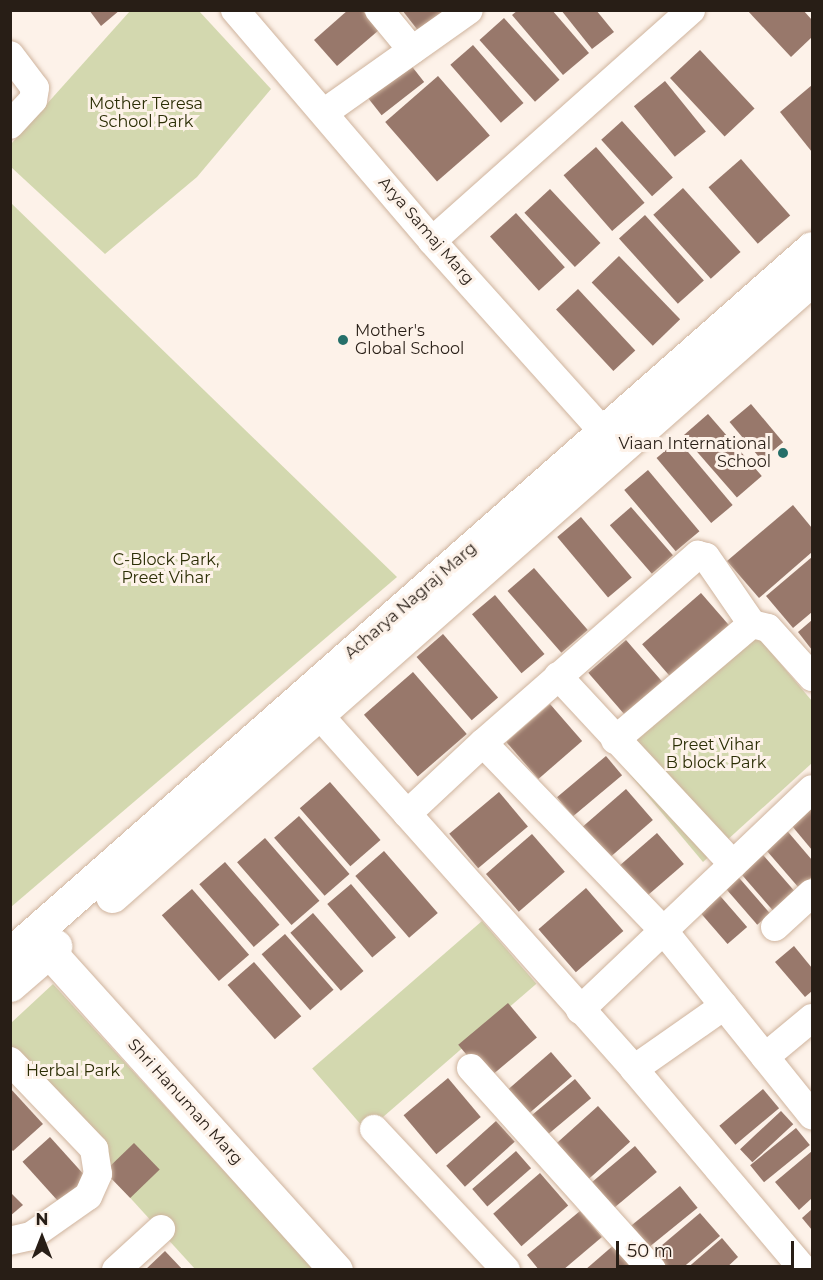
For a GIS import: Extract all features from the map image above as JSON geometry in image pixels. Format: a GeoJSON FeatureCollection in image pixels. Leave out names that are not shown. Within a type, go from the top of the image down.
{"type":"FeatureCollection","features":[{"type":"Feature","properties":{"kind":"street","name":"Arya Samaj Marg"},"geometry":{"type":"LineString","coordinates":[[235,10],[325,112],[432,241],[612,440]]}},
{"type":"Feature","properties":{"kind":"street"},"geometry":{"type":"LineString","coordinates":[[380,10],[412,50]]}},
{"type":"Feature","properties":{"kind":"street"},"geometry":{"type":"LineString","coordinates":[[325,112],[469,10]]}},
{"type":"Feature","properties":{"kind":"street"},"geometry":{"type":"LineString","coordinates":[[432,241],[691,10]]}},
{"type":"Feature","properties":{"kind":"street"},"geometry":{"type":"LineString","coordinates":[[10,55],[35,88],[33,100],[10,125]]}},
{"type":"Feature","properties":{"kind":"street","name":"Acharya Nagraj Marg"},"geometry":{"type":"LineString","coordinates":[[10,985],[31,947],[612,440],[813,248]]}},
{"type":"Feature","properties":{"kind":"street","name":"Acharya Nagraj Marg"},"geometry":{"type":"LineString","coordinates":[[612,440],[813,279]]}},
{"type":"Feature","properties":{"kind":"street"},"geometry":{"type":"LineString","coordinates":[[407,814],[558,676],[698,555],[706,557],[752,624],[768,628],[813,677]]}},
{"type":"Feature","properties":{"kind":"street"},"geometry":{"type":"LineString","coordinates":[[615,740],[752,624]]}},
{"type":"Feature","properties":{"kind":"street"},"geometry":{"type":"LineString","coordinates":[[558,676],[615,740],[733,864]]}},
{"type":"Feature","properties":{"kind":"street"},"geometry":{"type":"LineString","coordinates":[[311,705],[634,1069],[804,1269]]}},
{"type":"Feature","properties":{"kind":"street"},"geometry":{"type":"LineString","coordinates":[[483,743],[663,930],[813,1115]]}},
{"type":"Feature","properties":{"kind":"street"},"geometry":{"type":"LineString","coordinates":[[580,1010],[813,789]]}},
{"type":"Feature","properties":{"kind":"street"},"geometry":{"type":"LineString","coordinates":[[775,927],[813,893]]}},
{"type":"Feature","properties":{"kind":"street","name":"Shri Hanuman Marg"},"geometry":{"type":"LineString","coordinates":[[31,947],[336,1269]]}},
{"type":"Feature","properties":{"kind":"street"},"geometry":{"type":"LineString","coordinates":[[634,1069],[724,1006]]}},
{"type":"Feature","properties":{"kind":"street"},"geometry":{"type":"LineString","coordinates":[[765,1057],[813,1018]]}},
{"type":"Feature","properties":{"kind":"street"},"geometry":{"type":"LineString","coordinates":[[10,1061],[94,1149],[98,1174],[88,1196],[31,1236],[10,1241]]}},
{"type":"Feature","properties":{"kind":"street"},"geometry":{"type":"LineString","coordinates":[[471,1068],[652,1269]]}},
{"type":"Feature","properties":{"kind":"street"},"geometry":{"type":"LineString","coordinates":[[374,1129],[506,1269]]}},
{"type":"Feature","properties":{"kind":"street"},"geometry":{"type":"LineString","coordinates":[[117,1269],[160,1229]]}},
{"type":"Feature","properties":{"kind":"green space","name":"Mother Teresa School Park"},"geometry":{"type":"Polygon","coordinates":[[[130,11],[199,11],[271,89],[197,177],[105,254],[11,167],[11,144],[130,11]]]}},
{"type":"Feature","properties":{"kind":"green space","name":"C-Block Park, Preet Vihar"},"geometry":{"type":"Polygon","coordinates":[[[11,203],[397,577],[10,907],[11,203]]]}},
{"type":"Feature","properties":{"kind":"green space","name":"Preet Vihar B block Park"},"geometry":{"type":"Polygon","coordinates":[[[753,631],[812,701],[812,763],[703,862],[611,752],[753,631]]]}},
{"type":"Feature","properties":{"kind":"green space"},"geometry":{"type":"Polygon","coordinates":[[[482,921],[536,984],[367,1131],[312,1069],[482,921]]]}},
{"type":"Feature","properties":{"kind":"green space","name":"Herbal Park"},"geometry":{"type":"Polygon","coordinates":[[[53,984],[314,1269],[195,1269],[11,1067],[11,1023],[53,984]]]}},
{"type":"Feature","properties":{"kind":"building"},"geometry":{"type":"Polygon","coordinates":[[[89,10],[120,10],[101,26],[89,10]]]}},
{"type":"Feature","properties":{"kind":"building"},"geometry":{"type":"Polygon","coordinates":[[[348,10],[362,10],[379,30],[337,66],[314,40],[348,10]]]}},
{"type":"Feature","properties":{"kind":"building"},"geometry":{"type":"Polygon","coordinates":[[[402,10],[457,10],[423,37],[402,10]]]}},
{"type":"Feature","properties":{"kind":"building"},"geometry":{"type":"Polygon","coordinates":[[[518,10],[552,10],[589,53],[563,75],[512,15],[518,10]]]}},
{"type":"Feature","properties":{"kind":"building"},"geometry":{"type":"Polygon","coordinates":[[[561,10],[596,10],[614,32],[592,49],[561,10]]]}},
{"type":"Feature","properties":{"kind":"building"},"geometry":{"type":"Polygon","coordinates":[[[747,10],[803,10],[812,20],[812,37],[791,57],[747,10]]]}},
{"type":"Feature","properties":{"kind":"building"},"geometry":{"type":"Polygon","coordinates":[[[504,18],[560,80],[535,102],[479,40],[504,18]]]}},
{"type":"Feature","properties":{"kind":"building"},"geometry":{"type":"Polygon","coordinates":[[[473,45],[524,103],[501,123],[450,65],[473,45]]]}},
{"type":"Feature","properties":{"kind":"building"},"geometry":{"type":"Polygon","coordinates":[[[700,50],[755,109],[725,136],[670,78],[700,50]]]}},
{"type":"Feature","properties":{"kind":"building"},"geometry":{"type":"Polygon","coordinates":[[[410,64],[424,82],[382,115],[367,97],[410,64]]]}},
{"type":"Feature","properties":{"kind":"building"},"geometry":{"type":"Polygon","coordinates":[[[438,76],[490,136],[437,182],[385,122],[438,76]]]}},
{"type":"Feature","properties":{"kind":"building"},"geometry":{"type":"Polygon","coordinates":[[[665,81],[706,132],[675,157],[634,106],[665,81]]]}},
{"type":"Feature","properties":{"kind":"building"},"geometry":{"type":"Polygon","coordinates":[[[812,85],[812,152],[780,112],[812,85]]]}},
{"type":"Feature","properties":{"kind":"building"},"geometry":{"type":"Polygon","coordinates":[[[622,121],[673,177],[652,196],[601,140],[622,121]]]}},
{"type":"Feature","properties":{"kind":"building"},"geometry":{"type":"Polygon","coordinates":[[[596,147],[645,203],[612,231],[564,175],[596,147]]]}},
{"type":"Feature","properties":{"kind":"building"},"geometry":{"type":"Polygon","coordinates":[[[741,159],[790,216],[758,244],[709,187],[741,159]]]}},
{"type":"Feature","properties":{"kind":"building"},"geometry":{"type":"Polygon","coordinates":[[[683,188],[741,252],[711,279],[653,215],[683,188]]]}},
{"type":"Feature","properties":{"kind":"building"},"geometry":{"type":"Polygon","coordinates":[[[550,189],[600,243],[575,267],[524,213],[550,189]]]}},
{"type":"Feature","properties":{"kind":"building"},"geometry":{"type":"Polygon","coordinates":[[[516,213],[565,267],[539,291],[490,236],[516,213]]]}},
{"type":"Feature","properties":{"kind":"building"},"geometry":{"type":"Polygon","coordinates":[[[645,215],[704,280],[678,304],[619,238],[645,215]]]}},
{"type":"Feature","properties":{"kind":"building"},"geometry":{"type":"Polygon","coordinates":[[[619,256],[680,319],[653,346],[592,282],[619,256]]]}},
{"type":"Feature","properties":{"kind":"building"},"geometry":{"type":"Polygon","coordinates":[[[578,289],[635,350],[613,371],[556,309],[578,289]]]}},
{"type":"Feature","properties":{"kind":"building"},"geometry":{"type":"Polygon","coordinates":[[[751,404],[783,442],[762,460],[730,422],[751,404]]]}},
{"type":"Feature","properties":{"kind":"building"},"geometry":{"type":"Polygon","coordinates":[[[708,414],[762,476],[737,498],[683,436],[708,414]]]}},
{"type":"Feature","properties":{"kind":"building"},"geometry":{"type":"Polygon","coordinates":[[[678,440],[733,505],[711,523],[657,458],[678,440]]]}},
{"type":"Feature","properties":{"kind":"building"},"geometry":{"type":"Polygon","coordinates":[[[648,470],[699,531],[676,551],[624,490],[648,470]]]}},
{"type":"Feature","properties":{"kind":"building"},"geometry":{"type":"Polygon","coordinates":[[[793,505],[812,528],[812,552],[759,598],[727,561],[793,505]]]}},
{"type":"Feature","properties":{"kind":"building"},"geometry":{"type":"Polygon","coordinates":[[[631,507],[673,555],[652,574],[610,525],[631,507]]]}},
{"type":"Feature","properties":{"kind":"building"},"geometry":{"type":"Polygon","coordinates":[[[581,517],[632,578],[608,597],[557,537],[581,517]]]}},
{"type":"Feature","properties":{"kind":"building"},"geometry":{"type":"Polygon","coordinates":[[[812,557],[812,612],[793,628],[766,596],[812,557]]]}},
{"type":"Feature","properties":{"kind":"building"},"geometry":{"type":"Polygon","coordinates":[[[534,568],[588,630],[561,653],[508,591],[534,568]]]}},
{"type":"Feature","properties":{"kind":"building"},"geometry":{"type":"Polygon","coordinates":[[[701,593],[735,632],[676,683],[642,644],[701,593]]]}},
{"type":"Feature","properties":{"kind":"building"},"geometry":{"type":"Polygon","coordinates":[[[495,595],[544,654],[522,673],[472,614],[495,595]]]}},
{"type":"Feature","properties":{"kind":"building"},"geometry":{"type":"Polygon","coordinates":[[[812,620],[812,650],[798,632],[812,620]]]}},
{"type":"Feature","properties":{"kind":"building"},"geometry":{"type":"Polygon","coordinates":[[[443,634],[498,697],[472,720],[417,657],[443,634]]]}},
{"type":"Feature","properties":{"kind":"building"},"geometry":{"type":"Polygon","coordinates":[[[626,640],[662,682],[624,714],[588,673],[626,640]]]}},
{"type":"Feature","properties":{"kind":"building"},"geometry":{"type":"Polygon","coordinates":[[[413,672],[467,734],[418,777],[364,715],[413,672]]]}},
{"type":"Feature","properties":{"kind":"building"},"geometry":{"type":"Polygon","coordinates":[[[550,704],[582,741],[538,779],[506,742],[550,704]]]}},
{"type":"Feature","properties":{"kind":"building"},"geometry":{"type":"Polygon","coordinates":[[[606,756],[622,775],[573,816],[557,797],[606,756]]]}},
{"type":"Feature","properties":{"kind":"building"},"geometry":{"type":"Polygon","coordinates":[[[330,782],[381,840],[350,866],[300,808],[330,782]]]}},
{"type":"Feature","properties":{"kind":"building"},"geometry":{"type":"Polygon","coordinates":[[[626,789],[653,820],[608,859],[581,828],[626,789]]]}},
{"type":"Feature","properties":{"kind":"building"},"geometry":{"type":"Polygon","coordinates":[[[499,792],[528,826],[478,868],[449,834],[499,792]]]}},
{"type":"Feature","properties":{"kind":"building"},"geometry":{"type":"Polygon","coordinates":[[[806,804],[812,811],[812,850],[787,820],[806,804]]]}},
{"type":"Feature","properties":{"kind":"building"},"geometry":{"type":"Polygon","coordinates":[[[299,816],[350,874],[325,896],[274,838],[299,816]]]}},
{"type":"Feature","properties":{"kind":"building"},"geometry":{"type":"Polygon","coordinates":[[[783,826],[812,860],[812,877],[799,888],[761,844],[783,826]]]}},
{"type":"Feature","properties":{"kind":"building"},"geometry":{"type":"Polygon","coordinates":[[[657,833],[684,864],[643,899],[616,868],[657,833]]]}},
{"type":"Feature","properties":{"kind":"building"},"geometry":{"type":"Polygon","coordinates":[[[532,834],[565,872],[519,912],[486,874],[532,834]]]}},
{"type":"Feature","properties":{"kind":"building"},"geometry":{"type":"Polygon","coordinates":[[[265,838],[319,901],[292,925],[237,862],[265,838]]]}},
{"type":"Feature","properties":{"kind":"building"},"geometry":{"type":"Polygon","coordinates":[[[757,848],[798,896],[776,915],[735,867],[757,848]]]}},
{"type":"Feature","properties":{"kind":"building"},"geometry":{"type":"Polygon","coordinates":[[[384,851],[438,913],[409,938],[355,876],[384,851]]]}},
{"type":"Feature","properties":{"kind":"building"},"geometry":{"type":"Polygon","coordinates":[[[225,862],[279,925],[254,947],[199,884],[225,862]]]}},
{"type":"Feature","properties":{"kind":"building"},"geometry":{"type":"Polygon","coordinates":[[[734,872],[770,914],[757,925],[721,883],[734,872]]]}},
{"type":"Feature","properties":{"kind":"building"},"geometry":{"type":"Polygon","coordinates":[[[351,884],[396,938],[372,958],[327,904],[351,884]]]}},
{"type":"Feature","properties":{"kind":"building"},"geometry":{"type":"Polygon","coordinates":[[[586,888],[623,931],[576,972],[538,929],[586,888]]]}},
{"type":"Feature","properties":{"kind":"building"},"geometry":{"type":"Polygon","coordinates":[[[192,889],[249,955],[219,981],[162,915],[192,889]]]}},
{"type":"Feature","properties":{"kind":"building"},"geometry":{"type":"Polygon","coordinates":[[[715,890],[747,927],[728,944],[695,907],[715,890]]]}},
{"type":"Feature","properties":{"kind":"building"},"geometry":{"type":"Polygon","coordinates":[[[313,913],[364,971],[341,991],[290,933],[313,913]]]}},
{"type":"Feature","properties":{"kind":"building"},"geometry":{"type":"Polygon","coordinates":[[[285,934],[334,990],[310,1010],[262,954],[285,934]]]}},
{"type":"Feature","properties":{"kind":"building"},"geometry":{"type":"Polygon","coordinates":[[[794,946],[812,968],[812,991],[805,997],[775,962],[794,946]]]}},
{"type":"Feature","properties":{"kind":"building"},"geometry":{"type":"Polygon","coordinates":[[[254,962],[301,1016],[275,1039],[228,985],[254,962]]]}},
{"type":"Feature","properties":{"kind":"building"},"geometry":{"type":"Polygon","coordinates":[[[508,1003],[537,1037],[487,1079],[458,1045],[508,1003]]]}},
{"type":"Feature","properties":{"kind":"building"},"geometry":{"type":"Polygon","coordinates":[[[551,1052],[572,1076],[527,1115],[506,1091],[551,1052]]]}},
{"type":"Feature","properties":{"kind":"building"},"geometry":{"type":"Polygon","coordinates":[[[448,1078],[481,1117],[436,1154],[404,1115],[448,1078]]]}},
{"type":"Feature","properties":{"kind":"building"},"geometry":{"type":"Polygon","coordinates":[[[575,1079],[591,1098],[547,1135],[531,1116],[575,1079]]]}},
{"type":"Feature","properties":{"kind":"building"},"geometry":{"type":"Polygon","coordinates":[[[10,1088],[43,1124],[13,1151],[10,1148],[10,1088]]]}},
{"type":"Feature","properties":{"kind":"building"},"geometry":{"type":"Polygon","coordinates":[[[763,1089],[779,1108],[735,1145],[719,1126],[763,1089]]]}},
{"type":"Feature","properties":{"kind":"building"},"geometry":{"type":"Polygon","coordinates":[[[598,1106],[630,1142],[587,1180],[555,1145],[598,1106]]]}},
{"type":"Feature","properties":{"kind":"building"},"geometry":{"type":"Polygon","coordinates":[[[781,1111],[793,1124],[752,1162],[740,1149],[781,1111]]]}},
{"type":"Feature","properties":{"kind":"building"},"geometry":{"type":"Polygon","coordinates":[[[496,1121],[515,1142],[465,1187],[446,1166],[496,1121]]]}},
{"type":"Feature","properties":{"kind":"building"},"geometry":{"type":"Polygon","coordinates":[[[796,1128],[810,1145],[764,1182],[750,1165],[796,1128]]]}},
{"type":"Feature","properties":{"kind":"building"},"geometry":{"type":"Polygon","coordinates":[[[50,1137],[89,1180],[61,1205],[23,1162],[50,1137]]]}},
{"type":"Feature","properties":{"kind":"building"},"geometry":{"type":"Polygon","coordinates":[[[134,1143],[160,1170],[130,1198],[105,1171],[134,1143]]]}},
{"type":"Feature","properties":{"kind":"building"},"geometry":{"type":"Polygon","coordinates":[[[635,1146],[657,1172],[614,1208],[592,1182],[635,1146]]]}},
{"type":"Feature","properties":{"kind":"building"},"geometry":{"type":"Polygon","coordinates":[[[516,1151],[531,1168],[487,1206],[472,1189],[516,1151]]]}},
{"type":"Feature","properties":{"kind":"building"},"geometry":{"type":"Polygon","coordinates":[[[812,1151],[812,1198],[799,1210],[775,1182],[812,1151]]]}},
{"type":"Feature","properties":{"kind":"building"},"geometry":{"type":"Polygon","coordinates":[[[540,1173],[568,1205],[521,1246],[493,1214],[540,1173]]]}},
{"type":"Feature","properties":{"kind":"building"},"geometry":{"type":"Polygon","coordinates":[[[680,1186],[698,1208],[646,1250],[628,1228],[680,1186]]]}},
{"type":"Feature","properties":{"kind":"building"},"geometry":{"type":"Polygon","coordinates":[[[10,1192],[23,1205],[10,1216],[10,1192]]]}},
{"type":"Feature","properties":{"kind":"building"},"geometry":{"type":"Polygon","coordinates":[[[812,1209],[812,1230],[802,1218],[812,1209]]]}},
{"type":"Feature","properties":{"kind":"building"},"geometry":{"type":"Polygon","coordinates":[[[580,1211],[602,1237],[563,1270],[539,1270],[527,1255],[580,1211]]]}},
{"type":"Feature","properties":{"kind":"building"},"geometry":{"type":"Polygon","coordinates":[[[700,1213],[720,1236],[680,1270],[659,1270],[648,1257],[700,1213]]]}},
{"type":"Feature","properties":{"kind":"building"},"geometry":{"type":"Polygon","coordinates":[[[722,1238],[738,1257],[724,1270],[685,1270],[722,1238]]]}},
{"type":"Feature","properties":{"kind":"building"},"geometry":{"type":"Polygon","coordinates":[[[615,1244],[636,1270],[585,1270],[615,1244]]]}},
{"type":"Feature","properties":{"kind":"building"},"geometry":{"type":"Polygon","coordinates":[[[165,1251],[183,1270],[145,1270],[165,1251]]]}},
{"type":"Feature","properties":{"kind":"place","name":"Mother's Global School"},"geometry":{"type":"Point","coordinates":[343,340]}},
{"type":"Feature","properties":{"kind":"place","name":"Viaan International School"},"geometry":{"type":"Point","coordinates":[783,453]}}]}
